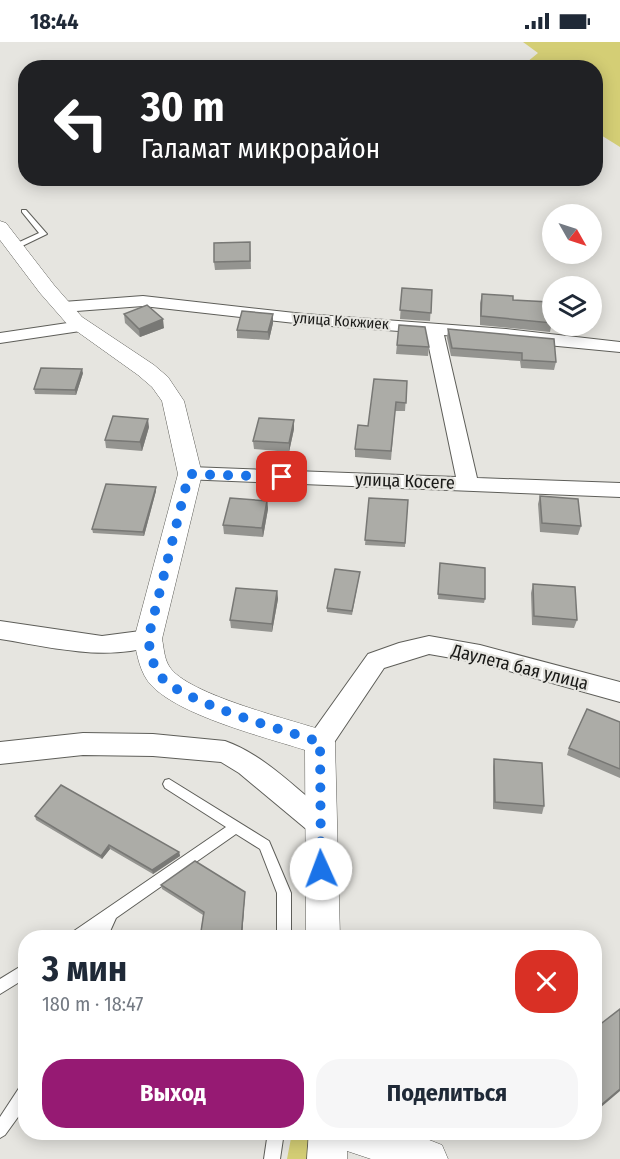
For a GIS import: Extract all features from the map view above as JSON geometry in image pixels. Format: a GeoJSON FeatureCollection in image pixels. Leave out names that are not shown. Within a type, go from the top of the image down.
{"type":"FeatureCollection","features":[{"type":"Feature","properties":{"kind":"street"},"geometry":{"type":"LineString","coordinates":[[0,227],[63,307],[81,326],[146,370],[168,390],[173,400],[189,474],[148,639],[152,662],[162,677],[176,689],[200,700],[320,742],[323,930]]}},
{"type":"Feature","properties":{"kind":"street","name":"улица Кокжиек"},"geometry":{"type":"LineString","coordinates":[[63,307],[143,301],[304,320],[434,328],[620,346]]}},
{"type":"Feature","properties":{"kind":"street"},"geometry":{"type":"LineString","coordinates":[[0,338],[81,326]]}},
{"type":"Feature","properties":{"kind":"street"},"geometry":{"type":"LineString","coordinates":[[434,328],[468,484]]}},
{"type":"Feature","properties":{"kind":"street","name":"улица Косеге"},"geometry":{"type":"LineString","coordinates":[[189,474],[620,490]]}},
{"type":"Feature","properties":{"kind":"street"},"geometry":{"type":"LineString","coordinates":[[0,630],[102,645],[148,639]]}},
{"type":"Feature","properties":{"kind":"street","name":"Даулета бая улица"},"geometry":{"type":"LineString","coordinates":[[320,742],[376,661],[399,652],[429,645],[480,654],[620,692]]}},
{"type":"Feature","properties":{"kind":"street"},"geometry":{"type":"LineString","coordinates":[[0,753],[83,744],[153,745],[225,752],[248,765],[320,824]]}},
{"type":"Feature","properties":{"kind":"street"},"geometry":{"type":"LineString","coordinates":[[327,1159],[328,1140]]}},
{"type":"Feature","properties":{"kind":"street"},"geometry":{"type":"LineString","coordinates":[[373,1140],[428,1159]]}},
{"type":"Feature","properties":{"kind":"lane"},"geometry":{"type":"LineString","coordinates":[[16,247],[42,234],[24,210]]}},
{"type":"Feature","properties":{"kind":"lane"},"geometry":{"type":"LineString","coordinates":[[170,784],[265,845],[284,893],[284,930]]}},
{"type":"Feature","properties":{"kind":"lane"},"geometry":{"type":"LineString","coordinates":[[88,930],[237,826]]}},
{"type":"Feature","properties":{"kind":"lane"},"geometry":{"type":"LineString","coordinates":[[104,930],[110,916]]}},
{"type":"Feature","properties":{"kind":"lane"},"geometry":{"type":"LineString","coordinates":[[0,987],[18,975]]}},
{"type":"Feature","properties":{"kind":"lane"},"geometry":{"type":"LineString","coordinates":[[0,1130],[18,1106]]}},
{"type":"Feature","properties":{"kind":"lane"},"geometry":{"type":"LineString","coordinates":[[272,1159],[275,1140]]}},
{"type":"Feature","properties":{"kind":"shaded area"},"geometry":{"type":"Polygon","coordinates":[[[523,42],[620,42],[620,147],[603,136],[603,60],[530,60],[538,53],[523,42]]]}},
{"type":"Feature","properties":{"kind":"shaded area"},"geometry":{"type":"Polygon","coordinates":[[[291,1140],[316,1140],[315,1159],[287,1159],[291,1140]]]}},
{"type":"Feature","properties":{"kind":"building"},"geometry":{"type":"Polygon","coordinates":[[[250,242],[250,261],[214,262],[214,243],[250,242]]]}},
{"type":"Feature","properties":{"kind":"building"},"geometry":{"type":"Polygon","coordinates":[[[402,288],[432,290],[431,313],[400,310],[402,288]]]}},
{"type":"Feature","properties":{"kind":"building"},"geometry":{"type":"Polygon","coordinates":[[[482,294],[513,296],[513,300],[542,302],[542,322],[481,316],[482,294]]]}},
{"type":"Feature","properties":{"kind":"building"},"geometry":{"type":"Polygon","coordinates":[[[147,305],[163,319],[139,329],[124,314],[147,305]]]}},
{"type":"Feature","properties":{"kind":"building"},"geometry":{"type":"Polygon","coordinates":[[[242,311],[273,314],[268,332],[237,330],[242,311]]]}},
{"type":"Feature","properties":{"kind":"building"},"geometry":{"type":"Polygon","coordinates":[[[399,325],[425,327],[429,347],[397,345],[399,325]]]}},
{"type":"Feature","properties":{"kind":"building"},"geometry":{"type":"Polygon","coordinates":[[[448,329],[554,339],[556,362],[522,360],[522,353],[452,348],[448,329]]]}},
{"type":"Feature","properties":{"kind":"building"},"geometry":{"type":"Polygon","coordinates":[[[41,368],[82,369],[75,390],[34,389],[41,368]]]}},
{"type":"Feature","properties":{"kind":"building"},"geometry":{"type":"Polygon","coordinates":[[[374,379],[407,381],[406,403],[396,402],[391,451],[355,449],[358,425],[368,426],[374,379]]]}},
{"type":"Feature","properties":{"kind":"building"},"geometry":{"type":"Polygon","coordinates":[[[113,416],[148,419],[140,442],[105,440],[113,416]]]}},
{"type":"Feature","properties":{"kind":"building"},"geometry":{"type":"Polygon","coordinates":[[[259,418],[294,420],[289,443],[253,441],[259,418]]]}},
{"type":"Feature","properties":{"kind":"building"},"geometry":{"type":"Polygon","coordinates":[[[106,484],[156,487],[143,532],[92,529],[106,484]]]}},
{"type":"Feature","properties":{"kind":"building"},"geometry":{"type":"Polygon","coordinates":[[[540,496],[578,499],[581,526],[542,523],[540,496]]]}},
{"type":"Feature","properties":{"kind":"building"},"geometry":{"type":"Polygon","coordinates":[[[230,498],[267,501],[262,528],[223,525],[230,498]]]}},
{"type":"Feature","properties":{"kind":"building"},"geometry":{"type":"Polygon","coordinates":[[[369,498],[408,500],[405,543],[365,540],[369,498]]]}},
{"type":"Feature","properties":{"kind":"building"},"geometry":{"type":"Polygon","coordinates":[[[440,563],[485,568],[485,599],[438,594],[440,563]]]}},
{"type":"Feature","properties":{"kind":"building"},"geometry":{"type":"Polygon","coordinates":[[[335,569],[360,572],[352,611],[327,608],[335,569]]]}},
{"type":"Feature","properties":{"kind":"building"},"geometry":{"type":"Polygon","coordinates":[[[533,584],[575,587],[577,620],[534,616],[533,584]]]}},
{"type":"Feature","properties":{"kind":"building"},"geometry":{"type":"Polygon","coordinates":[[[236,588],[277,591],[272,624],[230,620],[236,588]]]}},
{"type":"Feature","properties":{"kind":"building"},"geometry":{"type":"Polygon","coordinates":[[[587,709],[620,722],[620,769],[569,748],[587,709]]]}},
{"type":"Feature","properties":{"kind":"building"},"geometry":{"type":"Polygon","coordinates":[[[494,759],[542,763],[544,806],[495,802],[494,759]]]}},
{"type":"Feature","properties":{"kind":"building"},"geometry":{"type":"Polygon","coordinates":[[[61,785],[179,852],[152,870],[109,845],[101,856],[35,816],[61,785]]]}},
{"type":"Feature","properties":{"kind":"building"},"geometry":{"type":"Polygon","coordinates":[[[195,861],[245,892],[242,930],[201,930],[204,912],[161,885],[195,861]]]}},
{"type":"Feature","properties":{"kind":"building"},"geometry":{"type":"Polygon","coordinates":[[[620,1009],[620,1089],[602,1104],[602,1023],[620,1009]]]}},
{"type":"Feature","properties":{"kind":"route"},"geometry":{"type":"LineString","coordinates":[[282,477],[189,474],[180,519],[148,639],[152,662],[162,677],[176,689],[200,700],[320,742],[321,869]]}}]}
